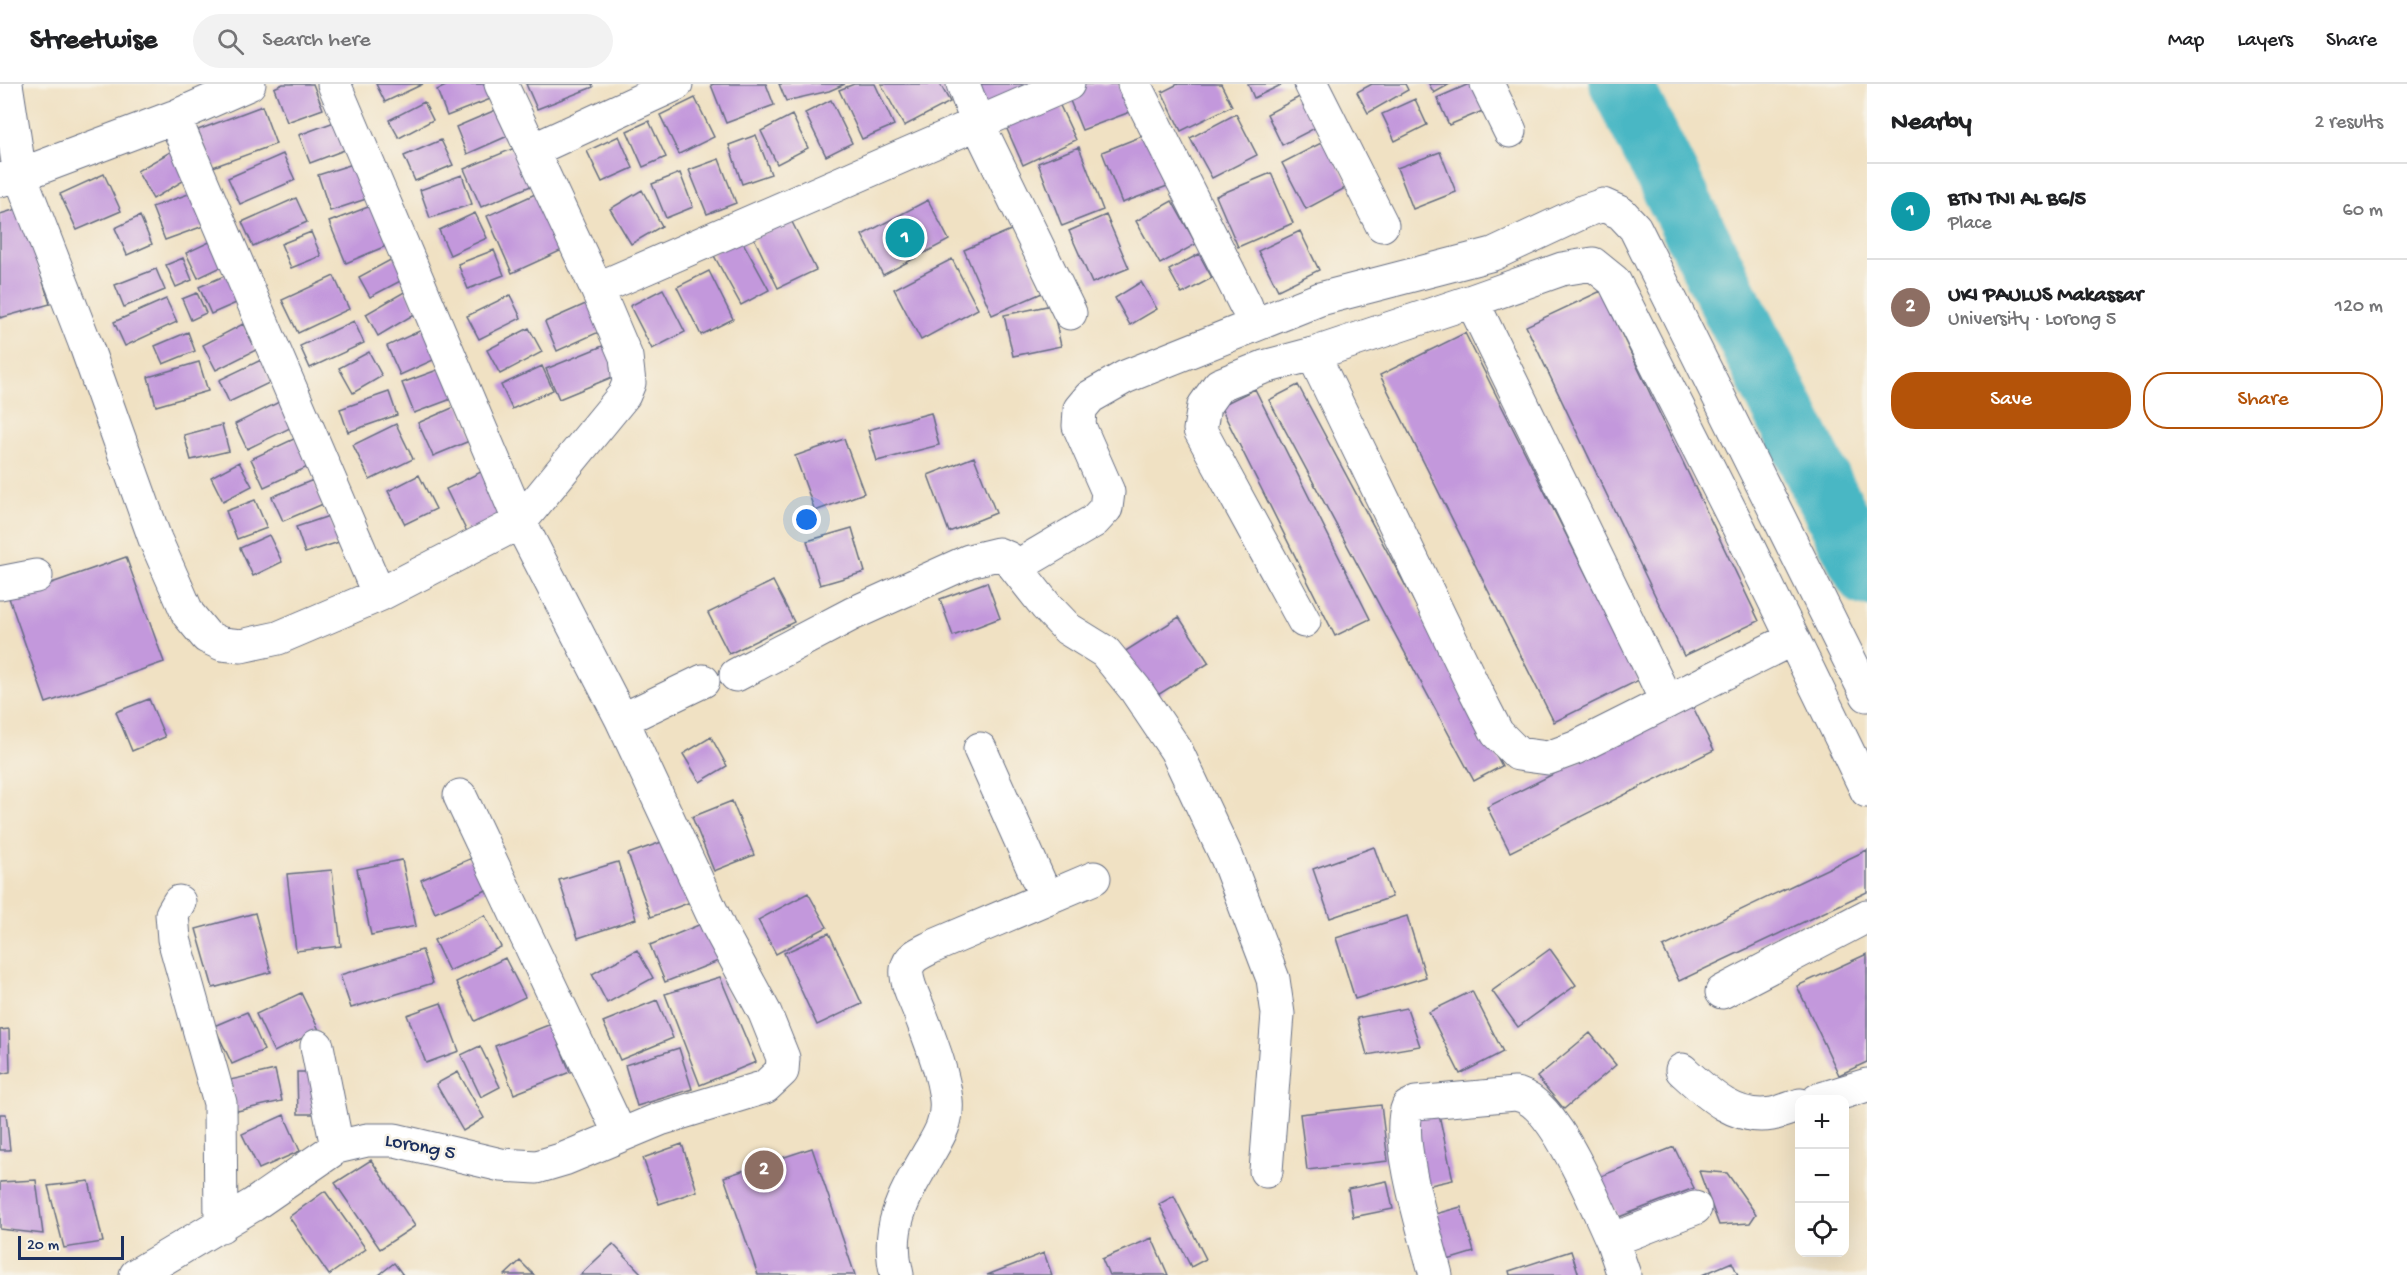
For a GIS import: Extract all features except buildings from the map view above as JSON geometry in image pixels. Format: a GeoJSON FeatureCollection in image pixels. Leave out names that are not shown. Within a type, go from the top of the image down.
{"type":"FeatureCollection","features":[{"type":"Feature","properties":{"kind":"street"},"geometry":{"type":"LineString","coordinates":[[6,84],[10,177],[86,343],[155,539],[191,619],[213,641],[250,646],[278,638],[379,595],[520,522],[592,437],[627,391],[629,383],[627,362],[597,289],[501,84]]}},
{"type":"Feature","properties":{"kind":"street"},"geometry":{"type":"LineString","coordinates":[[10,177],[174,117],[249,84]]}},
{"type":"Feature","properties":{"kind":"street","name":"Lorong 5"},"geometry":{"type":"LineString","coordinates":[[136,1275],[220,1226],[337,1147],[367,1140],[396,1140],[501,1165],[537,1167],[564,1159],[660,1119],[765,1087],[782,1071],[783,1058],[765,1013],[719,928],[622,720],[520,522],[334,84]]}},
{"type":"Feature","properties":{"kind":"street"},"geometry":{"type":"LineString","coordinates":[[533,150],[676,84]]}},
{"type":"Feature","properties":{"kind":"street"},"geometry":{"type":"LineString","coordinates":[[963,84],[978,124],[1070,313]]}},
{"type":"Feature","properties":{"kind":"street"},"geometry":{"type":"LineString","coordinates":[[597,289],[1068,84]]}},
{"type":"Feature","properties":{"kind":"street"},"geometry":{"type":"LineString","coordinates":[[1134,84],[1246,306]]}},
{"type":"Feature","properties":{"kind":"street"},"geometry":{"type":"LineString","coordinates":[[1311,84],[1382,225]]}},
{"type":"Feature","properties":{"kind":"street"},"geometry":{"type":"LineString","coordinates":[[1487,84],[1510,131]]}},
{"type":"Feature","properties":{"kind":"street"},"geometry":{"type":"LineString","coordinates":[[174,117],[379,595]]}},
{"type":"Feature","properties":{"kind":"street"},"geometry":{"type":"LineString","coordinates":[[1016,567],[1094,521],[1106,508],[1108,492],[1079,426],[1080,409],[1090,397],[1125,377],[1320,299],[1493,254],[1585,211],[1603,206],[1621,213],[1635,228],[1867,695]]}},
{"type":"Feature","properties":{"kind":"street"},"geometry":{"type":"LineString","coordinates":[[1304,621],[1200,430],[1204,406],[1219,385],[1264,367],[1313,354],[1562,269],[1593,264],[1614,281],[1740,530],[1867,790]]}},
{"type":"Feature","properties":{"kind":"street"},"geometry":{"type":"LineString","coordinates":[[1472,301],[1666,702]]}},
{"type":"Feature","properties":{"kind":"street"},"geometry":{"type":"LineString","coordinates":[[1313,354],[1497,733],[1518,754],[1548,758],[1575,748],[1792,639]]}},
{"type":"Feature","properties":{"kind":"street"},"geometry":{"type":"LineString","coordinates":[[736,675],[852,614],[969,561],[998,554],[1008,558],[1046,606],[1068,629],[1105,652],[1135,689],[1176,750],[1227,858],[1273,979],[1278,1014],[1266,1171]]}},
{"type":"Feature","properties":{"kind":"street"},"geometry":{"type":"LineString","coordinates":[[0,583],[36,576]]}},
{"type":"Feature","properties":{"kind":"street"},"geometry":{"type":"LineString","coordinates":[[622,720],[704,681]]}},
{"type":"Feature","properties":{"kind":"street"},"geometry":{"type":"LineString","coordinates":[[980,748],[1046,897]]}},
{"type":"Feature","properties":{"kind":"street"},"geometry":{"type":"LineString","coordinates":[[460,796],[620,1134]]}},
{"type":"Feature","properties":{"kind":"street"},"geometry":{"type":"LineString","coordinates":[[897,1275],[893,1257],[895,1224],[903,1197],[944,1126],[946,1109],[941,1078],[912,990],[907,972],[908,966],[917,955],[934,946],[1094,878]]}},
{"type":"Feature","properties":{"kind":"street"},"geometry":{"type":"LineString","coordinates":[[178,902],[172,914],[174,939],[220,1103],[220,1226]]}},
{"type":"Feature","properties":{"kind":"street"},"geometry":{"type":"LineString","coordinates":[[1722,992],[1867,916]]}},
{"type":"Feature","properties":{"kind":"street"},"geometry":{"type":"LineString","coordinates":[[317,1046],[337,1147]]}},
{"type":"Feature","properties":{"kind":"street"},"geometry":{"type":"LineString","coordinates":[[1682,1070],[1718,1102],[1744,1112],[1770,1114],[1795,1106]]}},
{"type":"Feature","properties":{"kind":"street"},"geometry":{"type":"LineString","coordinates":[[1833,1095],[1867,1084]]}},
{"type":"Feature","properties":{"kind":"street"},"geometry":{"type":"LineString","coordinates":[[1436,1275],[1414,1188],[1406,1145],[1404,1117],[1408,1107],[1416,1103],[1515,1094],[1527,1098],[1551,1123],[1576,1162],[1612,1240],[1624,1275]]}},
{"type":"Feature","properties":{"kind":"street"},"geometry":{"type":"LineString","coordinates":[[1612,1240],[1695,1208]]}},
{"type":"Feature","properties":{"kind":"waterway"},"geometry":{"type":"LineString","coordinates":[[1621,84],[1867,575]]}},
{"type":"Feature","properties":{"kind":"place","name":"BTN TNI AL B6/5"},"geometry":{"type":"Point","coordinates":[905,238]}},
{"type":"Feature","properties":{"kind":"place","name":"UKI PAULUS Makassar"},"geometry":{"type":"Point","coordinates":[764,1170]}}]}
